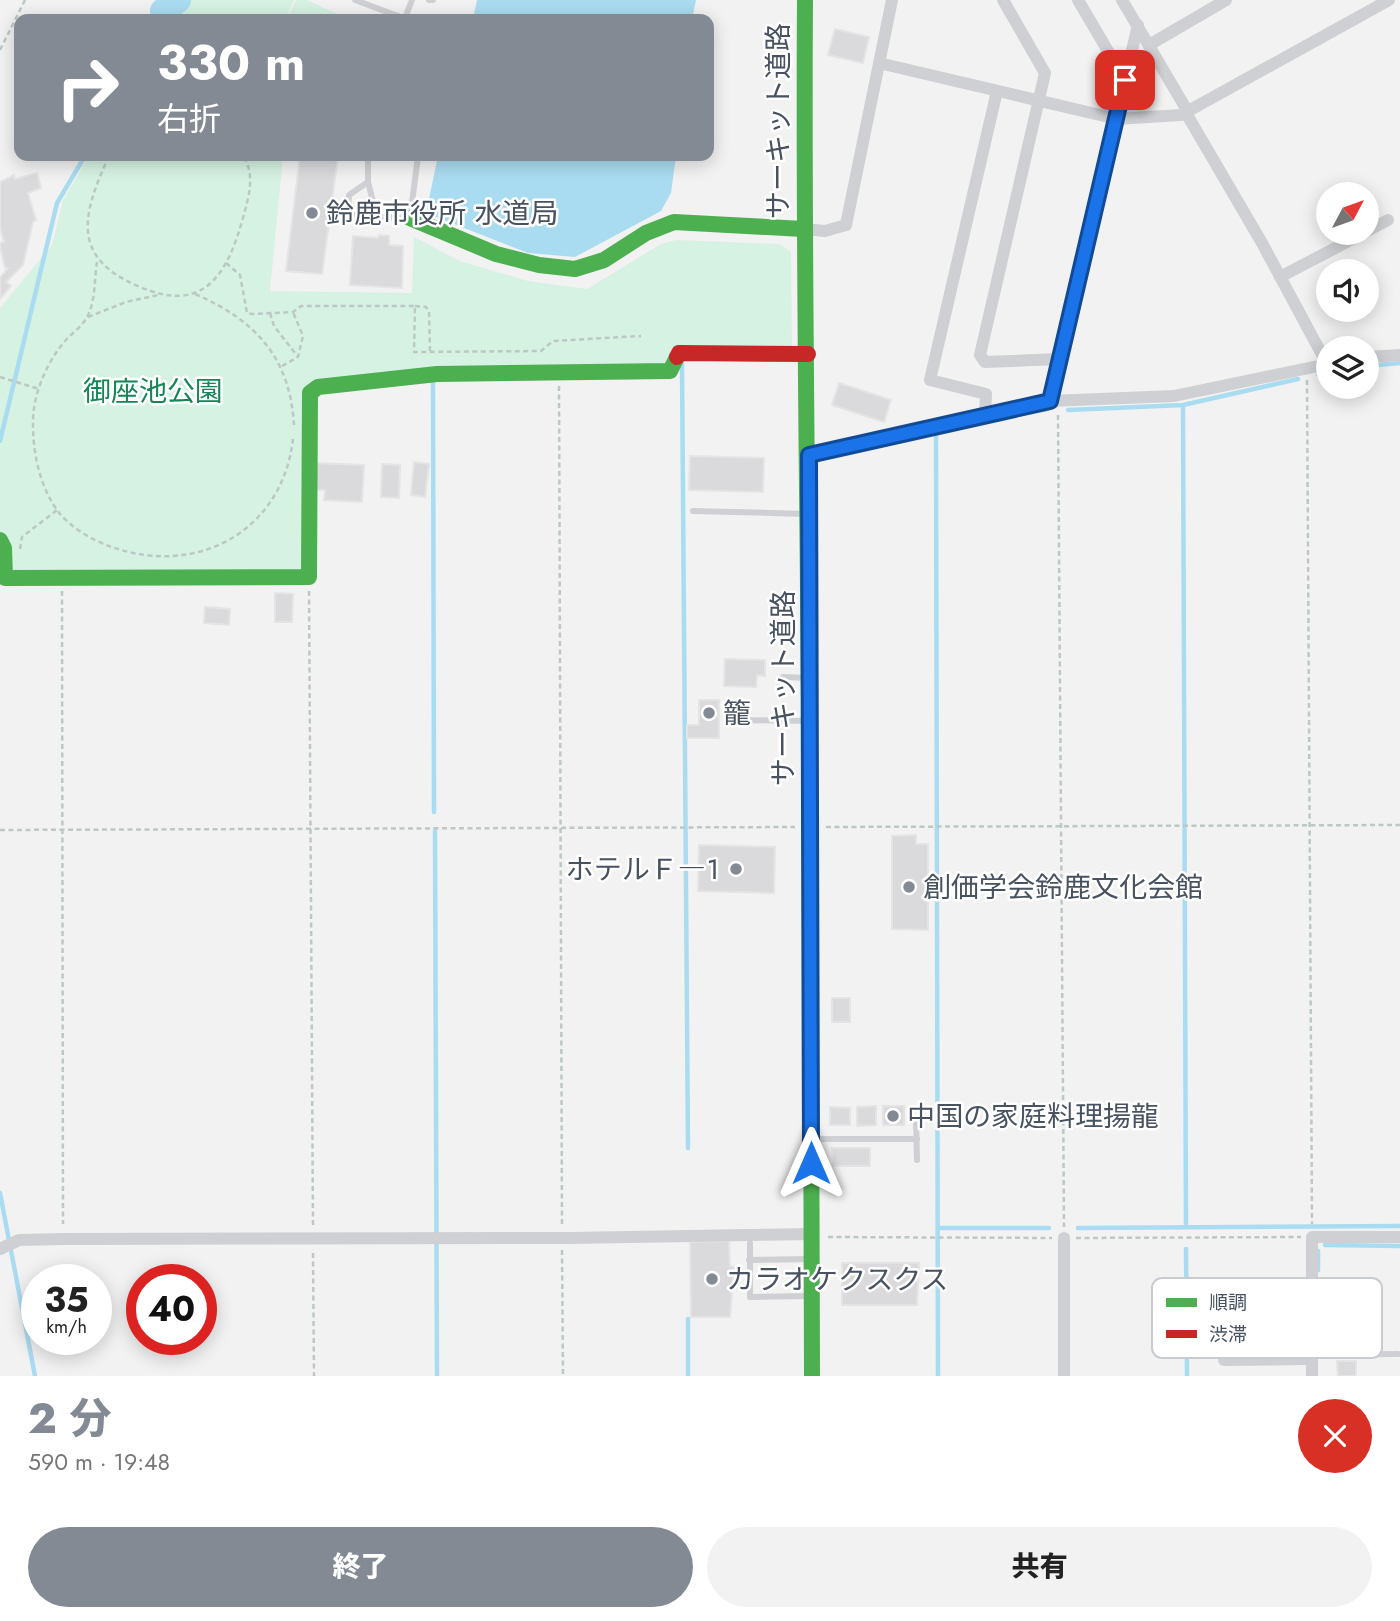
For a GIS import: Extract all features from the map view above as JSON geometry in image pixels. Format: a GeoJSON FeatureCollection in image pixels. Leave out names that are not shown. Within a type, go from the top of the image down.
{"type":"FeatureCollection","features":[{"type":"Feature","properties":{"kind":"street","name":"サーキット道路"},"geometry":{"type":"LineString","coordinates":[[804,0],[803,229],[809,455],[812,1376]]}},
{"type":"Feature","properties":{"kind":"street"},"geometry":{"type":"LineString","coordinates":[[410,218],[496,254],[539,265],[575,268],[604,260],[646,233],[674,222],[825,231],[846,225],[892,0]]}},
{"type":"Feature","properties":{"kind":"street"},"geometry":{"type":"LineString","coordinates":[[1003,0],[1045,73],[980,355],[985,362],[1061,359]]}},
{"type":"Feature","properties":{"kind":"street"},"geometry":{"type":"LineString","coordinates":[[1078,0],[1125,80]]}},
{"type":"Feature","properties":{"kind":"street"},"geometry":{"type":"LineString","coordinates":[[1122,0],[1316,342]]}},
{"type":"Feature","properties":{"kind":"street"},"geometry":{"type":"LineString","coordinates":[[1149,45],[1226,0]]}},
{"type":"Feature","properties":{"kind":"street"},"geometry":{"type":"LineString","coordinates":[[879,64],[1117,119],[1187,113],[1389,0]]}},
{"type":"Feature","properties":{"kind":"street"},"geometry":{"type":"LineString","coordinates":[[1054,401],[1061,359],[1138,25]]}},
{"type":"Feature","properties":{"kind":"street"},"geometry":{"type":"LineString","coordinates":[[985,414],[986,394],[930,380],[997,91]]}},
{"type":"Feature","properties":{"kind":"street"},"geometry":{"type":"LineString","coordinates":[[1379,225],[1388,220]]}},
{"type":"Feature","properties":{"kind":"street"},"geometry":{"type":"LineString","coordinates":[[1280,277],[1340,245]]}},
{"type":"Feature","properties":{"kind":"street"},"geometry":{"type":"LineString","coordinates":[[0,540],[4,548],[5,578],[309,578],[310,393],[318,387],[437,374],[670,371],[679,353],[808,354]]}},
{"type":"Feature","properties":{"kind":"street"},"geometry":{"type":"LineString","coordinates":[[1379,356],[1400,355]]}},
{"type":"Feature","properties":{"kind":"street"},"geometry":{"type":"LineString","coordinates":[[809,455],[985,414],[1054,401],[1174,396],[1316,367]]}},
{"type":"Feature","properties":{"kind":"street"},"geometry":{"type":"LineString","coordinates":[[0,1249],[19,1240],[63,1239],[811,1234]]}},
{"type":"Feature","properties":{"kind":"street"},"geometry":{"type":"LineString","coordinates":[[1311,1278],[1311,1237],[1400,1237]]}},
{"type":"Feature","properties":{"kind":"street"},"geometry":{"type":"LineString","coordinates":[[1064,1238],[1064,1376]]}},
{"type":"Feature","properties":{"kind":"street"},"geometry":{"type":"LineString","coordinates":[[1224,1360],[1282,1358]]}},
{"type":"Feature","properties":{"kind":"street"},"geometry":{"type":"LineString","coordinates":[[1311,1358],[1312,1376]]}},
{"type":"Feature","properties":{"kind":"lane"},"geometry":{"type":"LineString","coordinates":[[355,0],[393,14]]}},
{"type":"Feature","properties":{"kind":"lane"},"geometry":{"type":"LineString","coordinates":[[368,161],[368,182],[377,217]]}},
{"type":"Feature","properties":{"kind":"lane"},"geometry":{"type":"LineString","coordinates":[[368,182],[349,195],[348,210],[352,215],[410,218],[417,161]]}},
{"type":"Feature","properties":{"kind":"lane"},"geometry":{"type":"LineString","coordinates":[[693,511],[809,514]]}},
{"type":"Feature","properties":{"kind":"lane"},"geometry":{"type":"LineString","coordinates":[[783,677],[810,678]]}},
{"type":"Feature","properties":{"kind":"lane"},"geometry":{"type":"LineString","coordinates":[[735,720],[810,721]]}},
{"type":"Feature","properties":{"kind":"lane"},"geometry":{"type":"LineString","coordinates":[[916,1118],[917,1160]]}},
{"type":"Feature","properties":{"kind":"lane"},"geometry":{"type":"LineString","coordinates":[[811,1139],[917,1139]]}},
{"type":"Feature","properties":{"kind":"lane"},"geometry":{"type":"LineString","coordinates":[[750,1242],[750,1297],[812,1296]]}},
{"type":"Feature","properties":{"kind":"lane"},"geometry":{"type":"LineString","coordinates":[[750,1260],[811,1259]]}},
{"type":"Feature","properties":{"kind":"lane"},"geometry":{"type":"LineString","coordinates":[[1382,1355],[1398,1354]]}},
{"type":"Feature","properties":{"kind":"path"},"geometry":{"type":"LineString","coordinates":[[0,50],[14,22]]}},
{"type":"Feature","properties":{"kind":"path"},"geometry":{"type":"LineString","coordinates":[[87,318],[97,262],[91,246],[89,219],[107,161]]}},
{"type":"Feature","properties":{"kind":"path"},"geometry":{"type":"LineString","coordinates":[[246,161],[250,170],[250,190],[237,238],[226,263],[212,284],[195,294],[158,295],[125,302],[87,318],[50,361],[39,389],[32,420],[34,442],[40,475],[57,510],[92,538],[119,551],[161,558],[202,552],[226,543],[265,509],[286,473],[293,438]]}},
{"type":"Feature","properties":{"kind":"path"},"geometry":{"type":"LineString","coordinates":[[97,262],[118,278],[158,295]]}},
{"type":"Feature","properties":{"kind":"path"},"geometry":{"type":"LineString","coordinates":[[226,263],[240,275],[247,313]]}},
{"type":"Feature","properties":{"kind":"path"},"geometry":{"type":"LineString","coordinates":[[195,294],[241,320],[268,346],[281,366],[290,393],[294,427]]}},
{"type":"Feature","properties":{"kind":"path"},"geometry":{"type":"LineString","coordinates":[[241,320],[247,313],[293,312],[301,306],[424,306],[429,311],[430,352]]}},
{"type":"Feature","properties":{"kind":"path"},"geometry":{"type":"LineString","coordinates":[[415,306],[414,352],[541,351],[553,341],[641,336]]}},
{"type":"Feature","properties":{"kind":"path"},"geometry":{"type":"LineString","coordinates":[[281,366],[298,357],[303,336],[293,312]]}},
{"type":"Feature","properties":{"kind":"path"},"geometry":{"type":"LineString","coordinates":[[270,313],[274,326],[298,357]]}},
{"type":"Feature","properties":{"kind":"path"},"geometry":{"type":"LineString","coordinates":[[1307,369],[1311,1217]]}},
{"type":"Feature","properties":{"kind":"path"},"geometry":{"type":"LineString","coordinates":[[559,372],[563,1376]]}},
{"type":"Feature","properties":{"kind":"path"},"geometry":{"type":"LineString","coordinates":[[0,377],[39,389]]}},
{"type":"Feature","properties":{"kind":"path"},"geometry":{"type":"LineString","coordinates":[[1054,401],[1064,1238]]}},
{"type":"Feature","properties":{"kind":"path"},"geometry":{"type":"LineString","coordinates":[[20,578],[22,537],[57,510]]}},
{"type":"Feature","properties":{"kind":"path"},"geometry":{"type":"LineString","coordinates":[[62,577],[63,1239]]}},
{"type":"Feature","properties":{"kind":"path"},"geometry":{"type":"LineString","coordinates":[[309,578],[314,1376]]}},
{"type":"Feature","properties":{"kind":"path"},"geometry":{"type":"LineString","coordinates":[[0,830],[1400,825]]}},
{"type":"Feature","properties":{"kind":"path"},"geometry":{"type":"LineString","coordinates":[[811,1234],[827,1237],[946,1238],[1311,1237]]}},
{"type":"Feature","properties":{"kind":"green space"},"geometry":{"type":"Polygon","coordinates":[[[184,0],[294,0],[287,14],[166,14],[167,11],[175,11],[184,0]]]}},
{"type":"Feature","properties":{"kind":"green space"},"geometry":{"type":"Polygon","coordinates":[[[296,0],[307,0],[337,14],[289,14],[296,0]]]}},
{"type":"Feature","properties":{"kind":"green space","name":"御座池公園"},"geometry":{"type":"Polygon","coordinates":[[[86,161],[283,161],[270,291],[412,293],[414,237],[460,261],[528,281],[587,289],[661,244],[676,240],[780,244],[791,252],[792,349],[677,348],[663,366],[316,381],[306,566],[297,573],[12,574],[0,532],[0,308],[52,245],[63,200],[86,161]]]}},
{"type":"Feature","properties":{"kind":"water"},"geometry":{"type":"Polygon","coordinates":[[[477,0],[696,0],[693,14],[474,14],[477,0]]]}},
{"type":"Feature","properties":{"kind":"water"},"geometry":{"type":"Polygon","coordinates":[[[437,161],[675,161],[671,193],[661,211],[575,257],[528,253],[426,213],[437,161]]]}},
{"type":"Feature","properties":{"kind":"building"},"geometry":{"type":"Polygon","coordinates":[[[835,29],[869,37],[863,63],[828,55],[835,29]]]}},
{"type":"Feature","properties":{"kind":"building","name":"鈴鹿市役所 水道局"},"geometry":{"type":"Polygon","coordinates":[[[299,161],[337,161],[322,274],[286,271],[299,161]]]}},
{"type":"Feature","properties":{"kind":"building"},"geometry":{"type":"Polygon","coordinates":[[[37,173],[41,188],[28,193],[36,220],[33,222],[23,265],[6,282],[11,286],[0,299],[0,278],[8,268],[5,268],[0,247],[0,243],[4,242],[0,228],[0,182],[14,175],[15,179],[37,173]]]}},
{"type":"Feature","properties":{"kind":"building"},"geometry":{"type":"Polygon","coordinates":[[[379,235],[389,236],[389,245],[403,246],[402,288],[350,285],[353,236],[378,238],[379,235]]]}},
{"type":"Feature","properties":{"kind":"building"},"geometry":{"type":"Polygon","coordinates":[[[839,383],[891,400],[884,422],[832,405],[839,383]]]}},
{"type":"Feature","properties":{"kind":"building"},"geometry":{"type":"Polygon","coordinates":[[[690,456],[764,458],[763,492],[689,490],[690,456]]]}},
{"type":"Feature","properties":{"kind":"building"},"geometry":{"type":"Polygon","coordinates":[[[414,462],[429,464],[425,497],[411,495],[414,462]]]}},
{"type":"Feature","properties":{"kind":"building"},"geometry":{"type":"Polygon","coordinates":[[[314,463],[364,465],[362,502],[324,500],[325,490],[313,490],[314,463]]]}},
{"type":"Feature","properties":{"kind":"building"},"geometry":{"type":"Polygon","coordinates":[[[382,464],[400,465],[399,498],[381,497],[382,464]]]}},
{"type":"Feature","properties":{"kind":"building"},"geometry":{"type":"Polygon","coordinates":[[[275,593],[293,594],[292,622],[275,622],[275,593]]]}},
{"type":"Feature","properties":{"kind":"building"},"geometry":{"type":"Polygon","coordinates":[[[205,607],[230,609],[229,625],[204,623],[205,607]]]}},
{"type":"Feature","properties":{"kind":"building"},"geometry":{"type":"Polygon","coordinates":[[[725,659],[765,660],[765,676],[757,675],[756,687],[724,686],[725,659]]]}},
{"type":"Feature","properties":{"kind":"building","name":"籠"},"geometry":{"type":"Polygon","coordinates":[[[699,700],[719,700],[719,738],[687,738],[687,725],[699,725],[699,700]]]}},
{"type":"Feature","properties":{"kind":"building","name":"創価学会鈴鹿文化会館"},"geometry":{"type":"Polygon","coordinates":[[[916,835],[916,844],[928,844],[928,930],[892,929],[892,836],[916,835]]]}},
{"type":"Feature","properties":{"kind":"building","name":"ホテルＦ―１"},"geometry":{"type":"Polygon","coordinates":[[[699,845],[775,847],[774,893],[698,891],[699,845]]]}},
{"type":"Feature","properties":{"kind":"building"},"geometry":{"type":"Polygon","coordinates":[[[832,998],[850,998],[850,1022],[832,1022],[832,998]]]}},
{"type":"Feature","properties":{"kind":"building"},"geometry":{"type":"Polygon","coordinates":[[[876,1106],[876,1125],[857,1126],[857,1107],[876,1106]]]}},
{"type":"Feature","properties":{"kind":"building","name":"中国の家庭料理揚龍"},"geometry":{"type":"Polygon","coordinates":[[[883,1106],[904,1106],[904,1125],[883,1125],[883,1106]]]}},
{"type":"Feature","properties":{"kind":"building"},"geometry":{"type":"Polygon","coordinates":[[[830,1107],[850,1108],[850,1125],[830,1125],[830,1107]]]}},
{"type":"Feature","properties":{"kind":"building"},"geometry":{"type":"Polygon","coordinates":[[[832,1148],[870,1148],[870,1166],[833,1166],[832,1148]]]}},
{"type":"Feature","properties":{"kind":"building","name":"カラオケクスクス"},"geometry":{"type":"Polygon","coordinates":[[[729,1241],[730,1266],[734,1267],[730,1317],[691,1317],[690,1242],[729,1241]]]}},
{"type":"Feature","properties":{"kind":"building"},"geometry":{"type":"Polygon","coordinates":[[[842,1263],[919,1263],[917,1305],[842,1305],[842,1263]]]}},
{"type":"Feature","properties":{"kind":"building"},"geometry":{"type":"Polygon","coordinates":[[[1337,1361],[1356,1361],[1356,1376],[1338,1376],[1337,1361]]]}},
{"type":"Feature","properties":{"kind":"waterway"},"geometry":{"type":"LineString","coordinates":[[162,14],[165,0]]}},
{"type":"Feature","properties":{"kind":"waterway"},"geometry":{"type":"LineString","coordinates":[[163,11],[178,0]]}},
{"type":"Feature","properties":{"kind":"waterway"},"geometry":{"type":"LineString","coordinates":[[0,441],[57,203],[82,161]]}},
{"type":"Feature","properties":{"kind":"waterway"},"geometry":{"type":"LineString","coordinates":[[1379,365],[1400,363]]}},
{"type":"Feature","properties":{"kind":"waterway"},"geometry":{"type":"LineString","coordinates":[[682,364],[688,1148]]}},
{"type":"Feature","properties":{"kind":"waterway"},"geometry":{"type":"LineString","coordinates":[[1068,410],[1183,405],[1298,379]]}},
{"type":"Feature","properties":{"kind":"waterway"},"geometry":{"type":"LineString","coordinates":[[433,380],[434,812]]}},
{"type":"Feature","properties":{"kind":"waterway"},"geometry":{"type":"LineString","coordinates":[[1183,405],[1186,1227]]}},
{"type":"Feature","properties":{"kind":"waterway"},"geometry":{"type":"LineString","coordinates":[[992,420],[1047,409]]}},
{"type":"Feature","properties":{"kind":"waterway"},"geometry":{"type":"LineString","coordinates":[[938,1376],[936,432],[939,431]]}},
{"type":"Feature","properties":{"kind":"waterway"},"geometry":{"type":"LineString","coordinates":[[435,831],[437,1376]]}},
{"type":"Feature","properties":{"kind":"waterway"},"geometry":{"type":"LineString","coordinates":[[0,1193],[35,1376]]}},
{"type":"Feature","properties":{"kind":"waterway"},"geometry":{"type":"LineString","coordinates":[[1078,1228],[1400,1226]]}},
{"type":"Feature","properties":{"kind":"waterway"},"geometry":{"type":"LineString","coordinates":[[938,1228],[1049,1228]]}},
{"type":"Feature","properties":{"kind":"waterway"},"geometry":{"type":"LineString","coordinates":[[1325,1245],[1400,1246]]}},
{"type":"Feature","properties":{"kind":"waterway"},"geometry":{"type":"LineString","coordinates":[[1186,1249],[1186,1278]]}},
{"type":"Feature","properties":{"kind":"waterway"},"geometry":{"type":"LineString","coordinates":[[1318,1251],[1318,1270]]}},
{"type":"Feature","properties":{"kind":"waterway"},"geometry":{"type":"LineString","coordinates":[[688,1319],[688,1376]]}},
{"type":"Feature","properties":{"kind":"waterway"},"geometry":{"type":"LineString","coordinates":[[1187,1358],[1187,1376]]}},
{"type":"Feature","properties":{"kind":"traffic: fast"},"geometry":{"type":"LineString","coordinates":[[805,0],[810,854]]}},
{"type":"Feature","properties":{"kind":"traffic: fast"},"geometry":{"type":"LineString","coordinates":[[410,218],[496,254],[539,265],[575,269],[604,260],[646,233],[674,222],[803,229]]}},
{"type":"Feature","properties":{"kind":"traffic: fast"},"geometry":{"type":"LineString","coordinates":[[0,540],[4,548],[5,578],[309,577],[310,393],[318,387],[437,374],[670,371],[677,357]]}},
{"type":"Feature","properties":{"kind":"traffic: fast"},"geometry":{"type":"LineString","coordinates":[[811,1036],[812,1376]]}},
{"type":"Feature","properties":{"kind":"traffic: jam"},"geometry":{"type":"LineString","coordinates":[[677,357],[679,353],[808,354]]}},
{"type":"Feature","properties":{"kind":"traffic: jam"},"geometry":{"type":"LineString","coordinates":[[810,854],[811,1036]]}},
{"type":"Feature","properties":{"kind":"place","name":"鈴鹿市役所 水道局"},"geometry":{"type":"Point","coordinates":[312,213]}},
{"type":"Feature","properties":{"kind":"place","name":"籠"},"geometry":{"type":"Point","coordinates":[709,713]}},
{"type":"Feature","properties":{"kind":"place","name":"ホテルＦ―１"},"geometry":{"type":"Point","coordinates":[736,869]}},
{"type":"Feature","properties":{"kind":"place","name":"創価学会鈴鹿文化会館"},"geometry":{"type":"Point","coordinates":[909,887]}},
{"type":"Feature","properties":{"kind":"place","name":"中国の家庭料理揚龍"},"geometry":{"type":"Point","coordinates":[893,1116]}},
{"type":"Feature","properties":{"kind":"place","name":"カラオケクスクス"},"geometry":{"type":"Point","coordinates":[712,1279]}},
{"type":"Feature","properties":{"kind":"route"},"geometry":{"type":"LineString","coordinates":[[811,1163],[809,455],[1050,401],[1125,80]]}}]}
